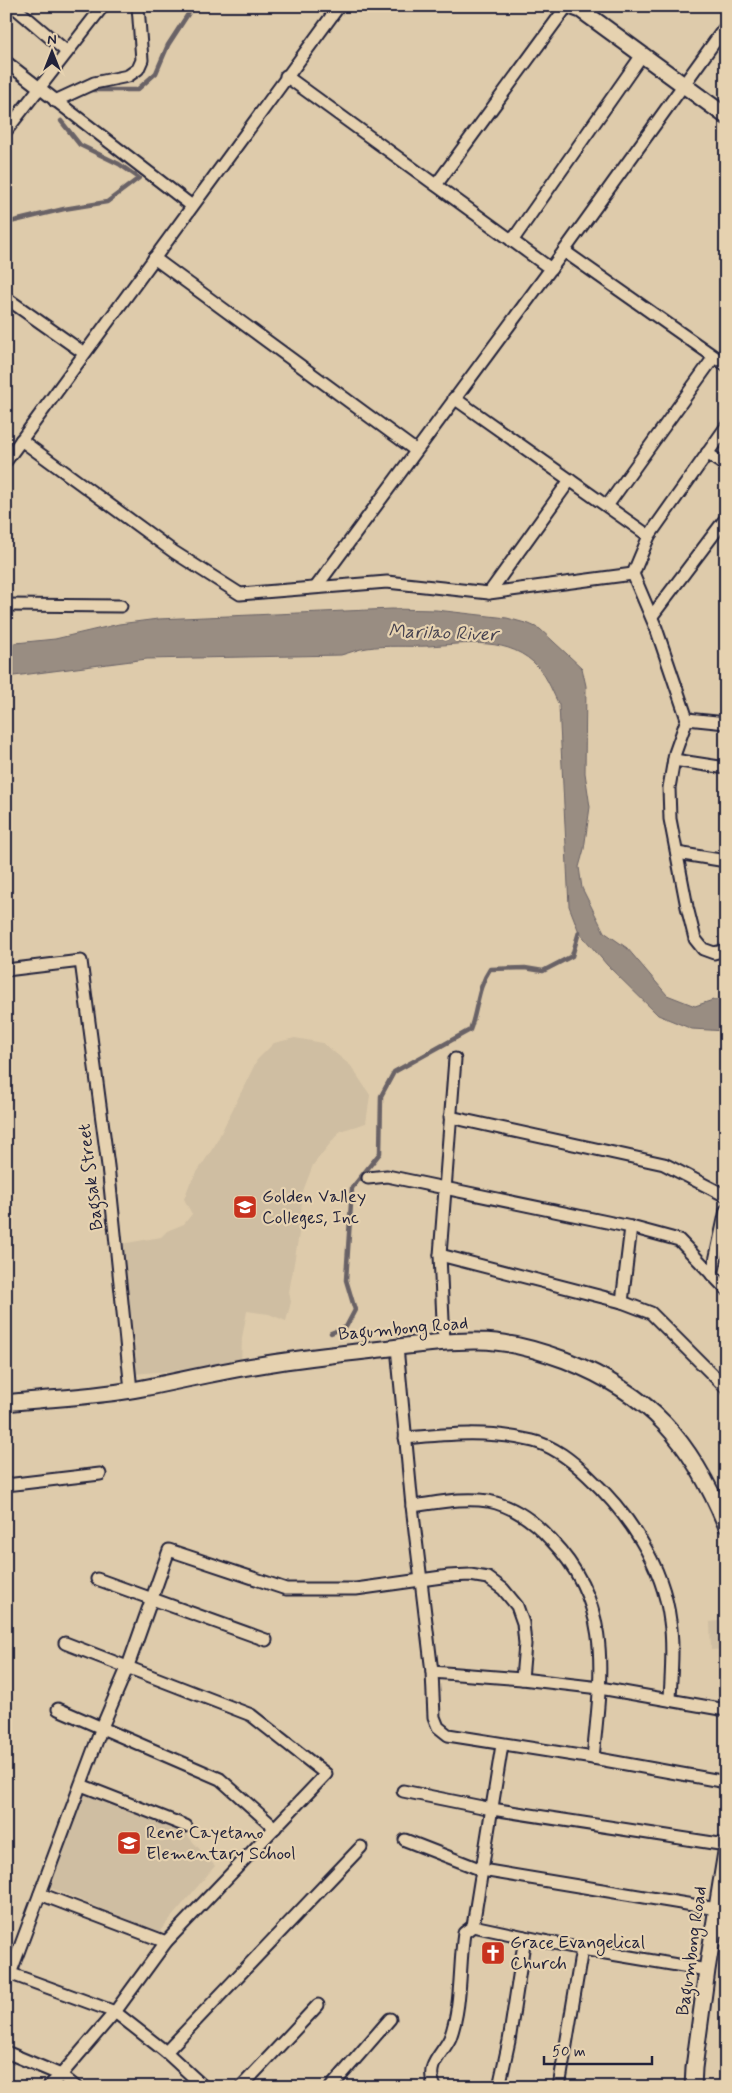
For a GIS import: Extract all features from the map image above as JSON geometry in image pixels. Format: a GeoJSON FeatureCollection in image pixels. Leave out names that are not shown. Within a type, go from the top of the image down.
{"type":"FeatureCollection","features":[{"type":"Feature","properties":{"kind":"street"},"geometry":{"type":"LineString","coordinates":[[13,6],[67,52]]}},
{"type":"Feature","properties":{"kind":"street"},"geometry":{"type":"LineString","coordinates":[[56,100],[94,83],[128,76],[138,70],[142,60],[138,6]]}},
{"type":"Feature","properties":{"kind":"street"},"geometry":{"type":"LineString","coordinates":[[6,461],[339,6]]}},
{"type":"Feature","properties":{"kind":"street"},"geometry":{"type":"LineString","coordinates":[[436,186],[575,7],[683,86],[724,110]]}},
{"type":"Feature","properties":{"kind":"street"},"geometry":{"type":"LineString","coordinates":[[7,129],[100,8]]}},
{"type":"Feature","properties":{"kind":"street"},"geometry":{"type":"LineString","coordinates":[[316,587],[415,450],[551,269],[726,26]]}},
{"type":"Feature","properties":{"kind":"street"},"geometry":{"type":"LineString","coordinates":[[512,241],[642,55]]}},
{"type":"Feature","properties":{"kind":"street"},"geometry":{"type":"LineString","coordinates":[[6,62],[192,206]]}},
{"type":"Feature","properties":{"kind":"street"},"geometry":{"type":"LineString","coordinates":[[286,76],[551,269]]}},
{"type":"Feature","properties":{"kind":"street"},"geometry":{"type":"LineString","coordinates":[[564,251],[726,365]]}},
{"type":"Feature","properties":{"kind":"street"},"geometry":{"type":"LineString","coordinates":[[154,258],[415,450]]}},
{"type":"Feature","properties":{"kind":"street"},"geometry":{"type":"LineString","coordinates":[[6,298],[84,353]]}},
{"type":"Feature","properties":{"kind":"street"},"geometry":{"type":"LineString","coordinates":[[607,506],[714,357]]}},
{"type":"Feature","properties":{"kind":"street"},"geometry":{"type":"LineString","coordinates":[[454,398],[649,536]]}},
{"type":"Feature","properties":{"kind":"street"},"geometry":{"type":"LineString","coordinates":[[726,427],[649,536],[632,574],[652,616],[687,719],[674,760],[669,788],[670,819],[695,939],[703,949],[714,952],[726,950]]}},
{"type":"Feature","properties":{"kind":"street"},"geometry":{"type":"LineString","coordinates":[[21,440],[174,552],[240,594],[387,582],[488,593],[632,574]]}},
{"type":"Feature","properties":{"kind":"street"},"geometry":{"type":"LineString","coordinates":[[707,453],[726,466]]}},
{"type":"Feature","properties":{"kind":"street"},"geometry":{"type":"LineString","coordinates":[[488,593],[570,480]]}},
{"type":"Feature","properties":{"kind":"street"},"geometry":{"type":"LineString","coordinates":[[652,616],[726,518]]}},
{"type":"Feature","properties":{"kind":"street"},"geometry":{"type":"LineString","coordinates":[[6,605],[121,606]]}},
{"type":"Feature","properties":{"kind":"street"},"geometry":{"type":"LineString","coordinates":[[687,719],[726,723]]}},
{"type":"Feature","properties":{"kind":"street"},"geometry":{"type":"LineString","coordinates":[[674,760],[726,768]]}},
{"type":"Feature","properties":{"kind":"street"},"geometry":{"type":"LineString","coordinates":[[677,853],[726,861]]}},
{"type":"Feature","properties":{"kind":"street","name":"Bagsak Street"},"geometry":{"type":"LineString","coordinates":[[6,970],[81,961],[108,1166],[131,1390]]}},
{"type":"Feature","properties":{"kind":"street"},"geometry":{"type":"LineString","coordinates":[[444,1342],[440,1255],[455,1060]]}},
{"type":"Feature","properties":{"kind":"street"},"geometry":{"type":"LineString","coordinates":[[450,1117],[664,1164],[726,1196]]}},
{"type":"Feature","properties":{"kind":"street"},"geometry":{"type":"LineString","coordinates":[[368,1178],[387,1176],[631,1227],[679,1240],[726,1290]]}},
{"type":"Feature","properties":{"kind":"street"},"geometry":{"type":"LineString","coordinates":[[712,1275],[726,1210]]}},
{"type":"Feature","properties":{"kind":"street"},"geometry":{"type":"LineString","coordinates":[[622,1302],[631,1227]]}},
{"type":"Feature","properties":{"kind":"street"},"geometry":{"type":"LineString","coordinates":[[440,1255],[622,1302],[651,1313],[726,1388]]}},
{"type":"Feature","properties":{"kind":"street","name":"Bagumbong Road"},"geometry":{"type":"LineString","coordinates":[[6,1403],[131,1390],[264,1364],[397,1347],[444,1342],[480,1341],[508,1344],[536,1351],[593,1372],[629,1392],[657,1415],[681,1444],[707,1484],[726,1525]]}},
{"type":"Feature","properties":{"kind":"street"},"geometry":{"type":"LineString","coordinates":[[397,1347],[412,1506],[432,1672],[434,1717],[438,1727],[448,1735],[726,1782]]}},
{"type":"Feature","properties":{"kind":"street"},"geometry":{"type":"LineString","coordinates":[[405,1438],[461,1433],[490,1434],[536,1441],[568,1457],[594,1481],[622,1512],[633,1528],[664,1591],[670,1621],[670,1700]]}},
{"type":"Feature","properties":{"kind":"street"},"geometry":{"type":"LineString","coordinates":[[6,1485],[100,1474]]}},
{"type":"Feature","properties":{"kind":"street"},"geometry":{"type":"LineString","coordinates":[[412,1506],[464,1500],[488,1502],[509,1507],[527,1518],[544,1532],[564,1553],[579,1576],[590,1600],[597,1625],[601,1659],[593,1758]]}},
{"type":"Feature","properties":{"kind":"street"},"geometry":{"type":"LineString","coordinates":[[204,2087],[166,2052],[115,2012],[8,1973],[40,1894],[102,1727],[128,1666],[168,1550],[286,1589],[356,1589],[470,1575],[488,1578],[503,1589],[517,1606],[523,1623],[525,1644],[522,1679]]}},
{"type":"Feature","properties":{"kind":"street"},"geometry":{"type":"LineString","coordinates":[[98,1579],[266,1640]]}},
{"type":"Feature","properties":{"kind":"street"},"geometry":{"type":"LineString","coordinates":[[48,2087],[61,2075],[115,2012],[166,1942],[326,1774],[251,1715],[65,1643]]}},
{"type":"Feature","properties":{"kind":"street"},"geometry":{"type":"LineString","coordinates":[[432,1672],[522,1679],[600,1688],[726,1710]]}},
{"type":"Feature","properties":{"kind":"street"},"geometry":{"type":"LineString","coordinates":[[58,1709],[220,1780],[275,1828]]}},
{"type":"Feature","properties":{"kind":"street"},"geometry":{"type":"LineString","coordinates":[[435,2087],[432,2079],[436,2056],[449,2039],[454,2024],[464,1933],[472,1926],[502,1745]]}},
{"type":"Feature","properties":{"kind":"street"},"geometry":{"type":"LineString","coordinates":[[81,1785],[186,1826]]}},
{"type":"Feature","properties":{"kind":"street"},"geometry":{"type":"LineString","coordinates":[[403,1791],[492,1809],[726,1845]]}},
{"type":"Feature","properties":{"kind":"street"},"geometry":{"type":"LineString","coordinates":[[405,1840],[482,1870],[717,1909]]}},
{"type":"Feature","properties":{"kind":"street"},"geometry":{"type":"LineString","coordinates":[[166,2052],[361,1847]]}},
{"type":"Feature","properties":{"kind":"street","name":"Bagumbong Road"},"geometry":{"type":"LineString","coordinates":[[693,2087],[707,1970],[720,1930],[717,1909],[726,1852]]}},
{"type":"Feature","properties":{"kind":"street"},"geometry":{"type":"LineString","coordinates":[[40,1894],[166,1942]]}},
{"type":"Feature","properties":{"kind":"street"},"geometry":{"type":"LineString","coordinates":[[472,1926],[582,1949],[707,1970]]}},
{"type":"Feature","properties":{"kind":"street"},"geometry":{"type":"LineString","coordinates":[[499,2087],[509,2041],[524,1938]]}},
{"type":"Feature","properties":{"kind":"street"},"geometry":{"type":"LineString","coordinates":[[559,2087],[582,1949]]}},
{"type":"Feature","properties":{"kind":"street"},"geometry":{"type":"LineString","coordinates":[[241,2087],[318,2005]]}},
{"type":"Feature","properties":{"kind":"street"},"geometry":{"type":"LineString","coordinates":[[331,2087],[390,2019]]}},
{"type":"Feature","properties":{"kind":"street"},"geometry":{"type":"LineString","coordinates":[[6,2052],[61,2075],[76,2087]]}},
{"type":"Feature","properties":{"kind":"shaded area","name":"Golden Valley Colleges, Inc"},"geometry":{"type":"Polygon","coordinates":[[[295,1038],[323,1043],[351,1066],[370,1095],[366,1123],[340,1131],[313,1165],[303,1191],[299,1234],[289,1292],[291,1302],[286,1321],[269,1314],[247,1311],[242,1338],[241,1365],[134,1374],[121,1244],[161,1237],[167,1231],[184,1224],[192,1214],[184,1199],[190,1183],[215,1145],[257,1060],[274,1043],[295,1038]]]}},
{"type":"Feature","properties":{"kind":"shaded area"},"geometry":{"type":"Polygon","coordinates":[[[726,1620],[726,1649],[711,1650],[710,1622],[726,1620]]]}},
{"type":"Feature","properties":{"kind":"shaded area","name":"Rene Cayetano Elementary School"},"geometry":{"type":"Polygon","coordinates":[[[83,1793],[173,1820],[215,1866],[159,1932],[48,1887],[83,1793]]]}},
{"type":"Feature","properties":{"kind":"water","name":"Marilao River"},"geometry":{"type":"Polygon","coordinates":[[[392,609],[436,610],[507,618],[529,624],[540,629],[582,668],[586,686],[585,773],[590,807],[584,849],[579,867],[582,888],[604,932],[627,948],[667,995],[695,1006],[713,1000],[726,1000],[726,1031],[692,1029],[658,1015],[607,965],[579,932],[569,906],[559,705],[548,681],[539,668],[527,657],[515,650],[501,646],[472,643],[382,647],[341,655],[147,659],[6,677],[6,644],[55,639],[119,624],[158,619],[392,609]]]}},
{"type":"Feature","properties":{"kind":"waterway"},"geometry":{"type":"LineString","coordinates":[[90,90],[137,90],[156,73],[168,45],[190,11],[190,6]]}},
{"type":"Feature","properties":{"kind":"waterway"},"geometry":{"type":"LineString","coordinates":[[6,223],[64,209],[107,202],[139,178],[119,164],[80,145],[61,121]]}},
{"type":"Feature","properties":{"kind":"waterway"},"geometry":{"type":"LineString","coordinates":[[331,1333],[346,1327],[355,1310],[346,1280],[352,1188],[380,1153],[381,1096],[394,1072],[470,1030],[480,991],[490,969],[525,968],[543,971],[572,956],[579,932]]}},
{"type":"Feature","properties":{"kind":"place","name":"Golden Valley Colleges, Inc"},"geometry":{"type":"Point","coordinates":[245,1207]}},
{"type":"Feature","properties":{"kind":"place","name":"Rene Cayetano Elementary School"},"geometry":{"type":"Point","coordinates":[129,1843]}},
{"type":"Feature","properties":{"kind":"place","name":"Grace Evangelical Church"},"geometry":{"type":"Point","coordinates":[493,1953]}}]}
